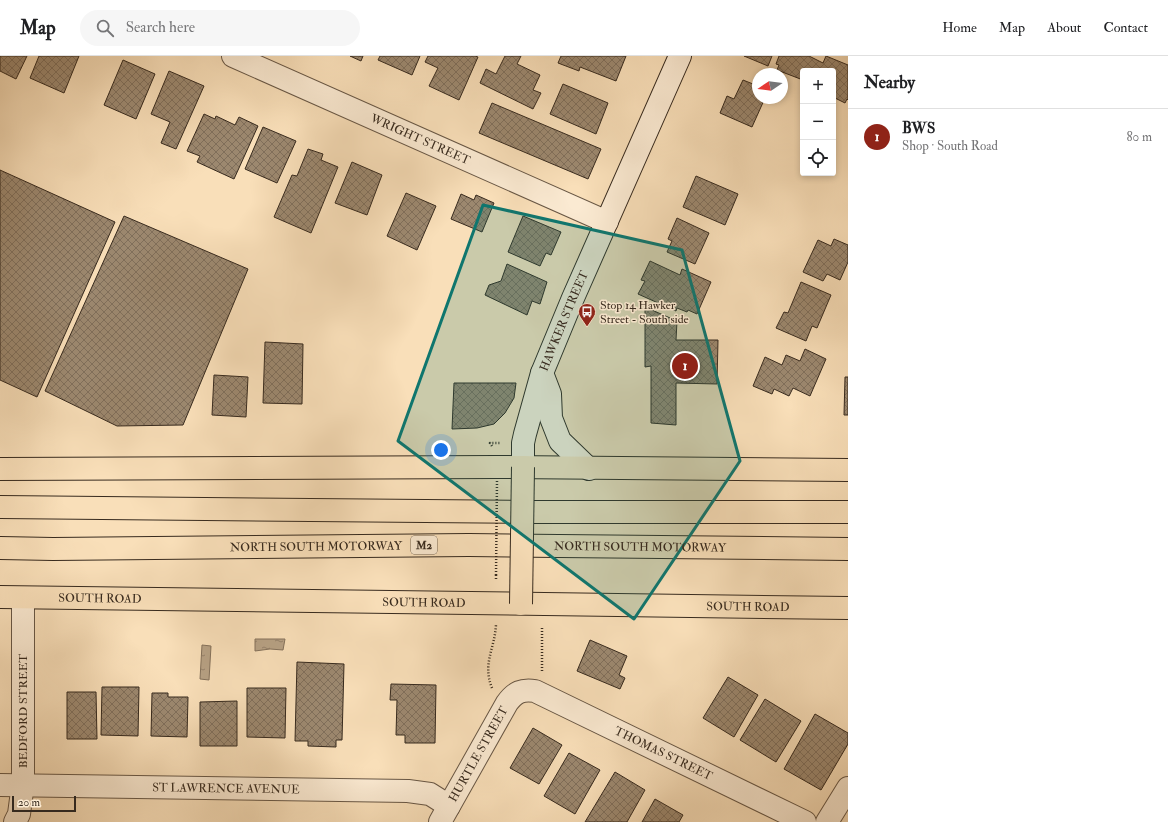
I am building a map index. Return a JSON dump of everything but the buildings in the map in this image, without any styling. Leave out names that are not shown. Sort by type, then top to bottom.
[{"type":"main road","points":[[0,469],[523,467],[589,469],[848,470]]},
{"type":"main road","name":"HAWKER STREET","points":[[521,604],[523,467]]},
{"type":"main road","points":[[0,507],[520,512],[848,512]]},
{"type":"main road","name":"NORTH SOUTH MOTORWAY","points":[[0,548],[61,549],[469,545],[848,549]]},
{"type":"main road","name":"SOUTH ROAD","points":[[0,598],[848,608]]},
{"type":"street","name":"WRIGHT STREET","points":[[233,56],[607,222]]},
{"type":"street","name":"HAWKER STREET","points":[[523,467],[525,434],[542,373],[573,298],[680,56]]},
{"type":"street","points":[[542,373],[550,394],[551,418],[560,441],[589,469]]},
{"type":"street","name":"BEDFORD STREET","points":[[15,822],[19,814],[23,784],[23,598]]},
{"type":"street","name":"HURTLE STREET","points":[[444,814],[511,697],[516,693],[529,691]]},
{"type":"street","name":"THOMAS STREET","points":[[529,691],[805,822]]},
{"type":"street","name":"ST LAWRENCE AVENUE","points":[[0,785],[23,784],[408,791],[430,794],[444,814]]},
{"type":"street","points":[[827,822],[848,788]]},
{"type":"path","points":[[496,480],[496,575]]},
{"type":"path","points":[[496,617],[495,635],[488,664],[488,677],[504,709]]},
{"type":"path","points":[[529,691],[542,675],[542,624]]},
{"type":"highlighted area","points":[[483,205],[682,250],[740,461],[634,619],[398,441]]},
{"type":"water","points":[[255,639],[285,639],[283,650],[270,649],[255,651]]},
{"type":"water","points":[[202,645],[211,646],[209,680],[200,679]]},
{"type":"place","name":"Stop 14 Hawker Street - South side","points":[[587,327]]},
{"type":"place","name":"BWS","points":[[685,366]]}]
